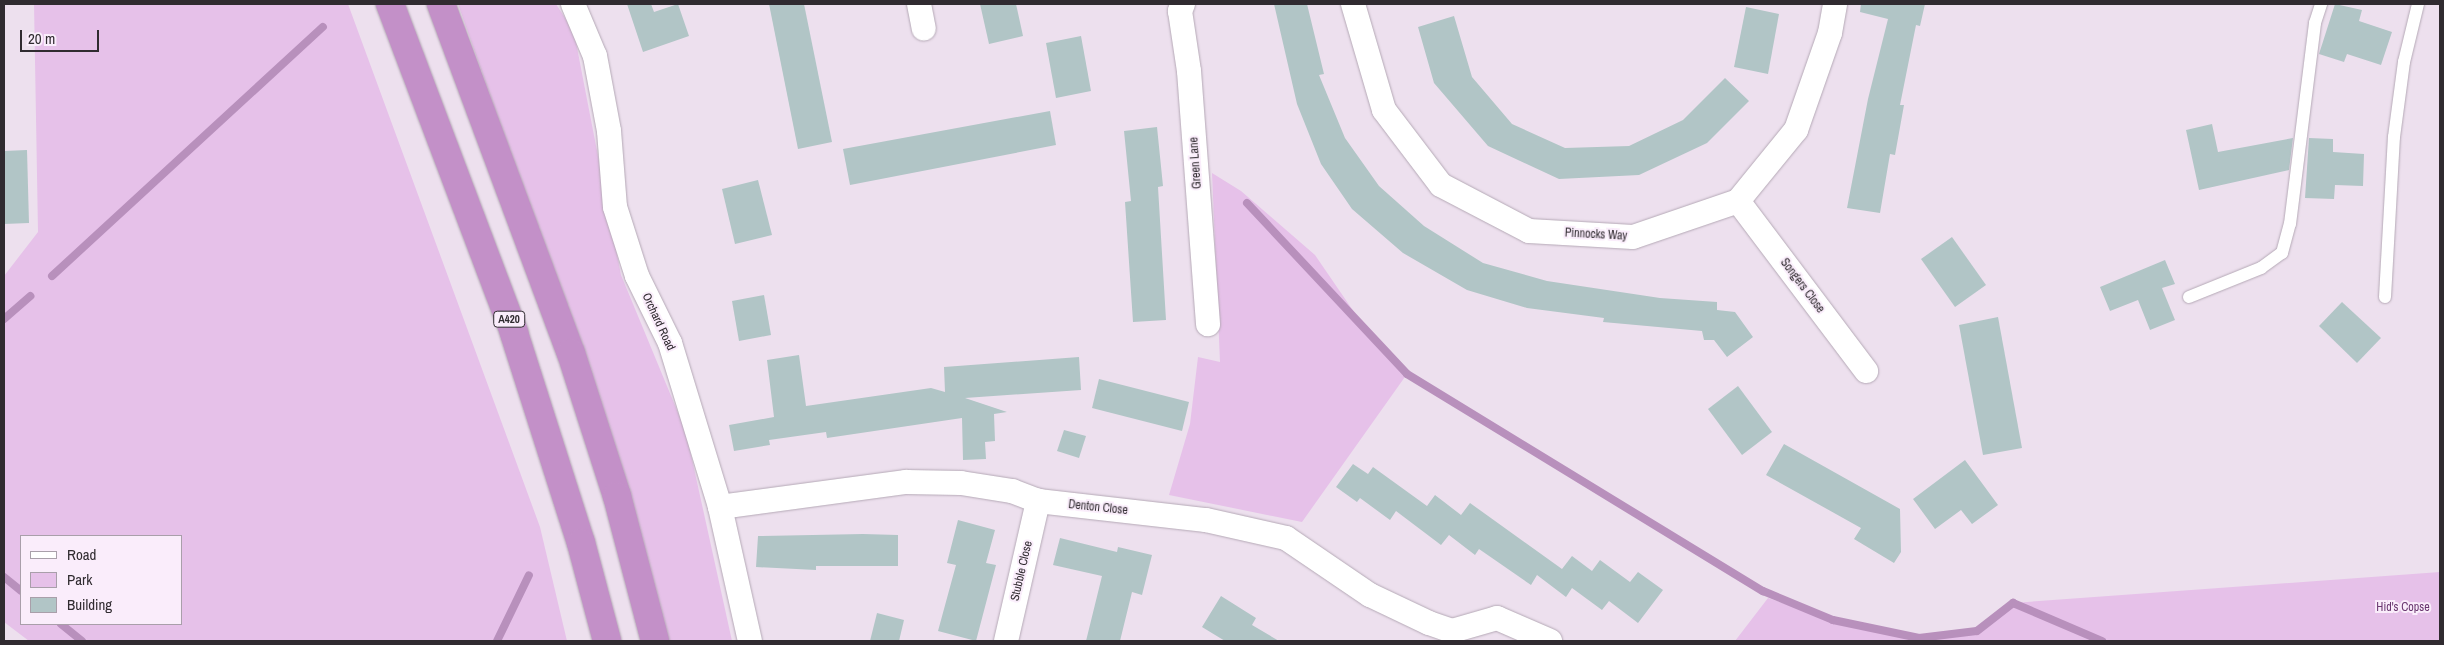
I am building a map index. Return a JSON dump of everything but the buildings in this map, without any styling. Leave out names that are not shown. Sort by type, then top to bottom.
[{"type":"highway","name":"A420","points":[[390,4],[517,342],[578,534],[606,641]]},
{"type":"highway","points":[[441,4],[571,354],[617,496],[655,641]]},
{"type":"street","name":"Orchard Road","points":[[573,4],[594,56],[609,131],[616,207],[637,276],[670,343],[720,507],[750,641]]},
{"type":"street","points":[[920,4],[924,29]]},
{"type":"street","name":"Green Lane","points":[[1183,4],[1180,11],[1189,71],[1208,324]]},
{"type":"street","name":"Pinnocks Way","points":[[1353,4],[1384,110],[1441,185],[1529,231],[1634,237],[1738,201]]},
{"type":"street","points":[[1738,201],[1796,130],[1830,33],[1835,4]]},
{"type":"street","name":"Songers Close","points":[[1738,201],[1866,371]]},
{"type":"street","name":"Denton Close","points":[[720,507],[906,482],[961,483],[1012,490],[1038,501],[1206,520],[1286,538],[1370,595],[1453,636],[1497,618],[1550,641]]},
{"type":"street","name":"Stubble Close","points":[[1006,641],[1038,501]]},
{"type":"lane","points":[[2189,297],[2261,268],[2282,253],[2290,224],[2315,23],[2321,4]]},
{"type":"lane","points":[[2385,297],[2394,137],[2404,62],[2418,4]]},
{"type":"green space","points":[[34,4],[348,4],[540,527],[567,641],[29,641],[4,622],[4,276],[38,232]]},
{"type":"green space","points":[[458,4],[556,4],[574,32],[621,275],[686,432],[732,641],[668,641],[620,464]]},
{"type":"green space","points":[[1212,173],[1241,191],[1315,255],[1365,328],[1407,374],[1302,522],[1169,495],[1190,424],[1198,357],[1220,362]]},
{"type":"green space","name":"Hid's Copse","points":[[2440,572],[2440,641],[1735,641],[1768,598],[1833,620],[1919,638],[1977,631],[2013,603]]},
{"type":"waterway","points":[[52,276],[323,27]]},
{"type":"waterway","points":[[1247,203],[1407,374],[1763,591],[1833,620],[1919,638],[1977,631],[2013,603],[2102,641]]},
{"type":"waterway","points":[[4,319],[30,296]]},
{"type":"waterway","points":[[497,641],[529,575]]},
{"type":"waterway","points":[[4,577],[20,590]]},
{"type":"waterway","points":[[62,625],[82,641]]}]
